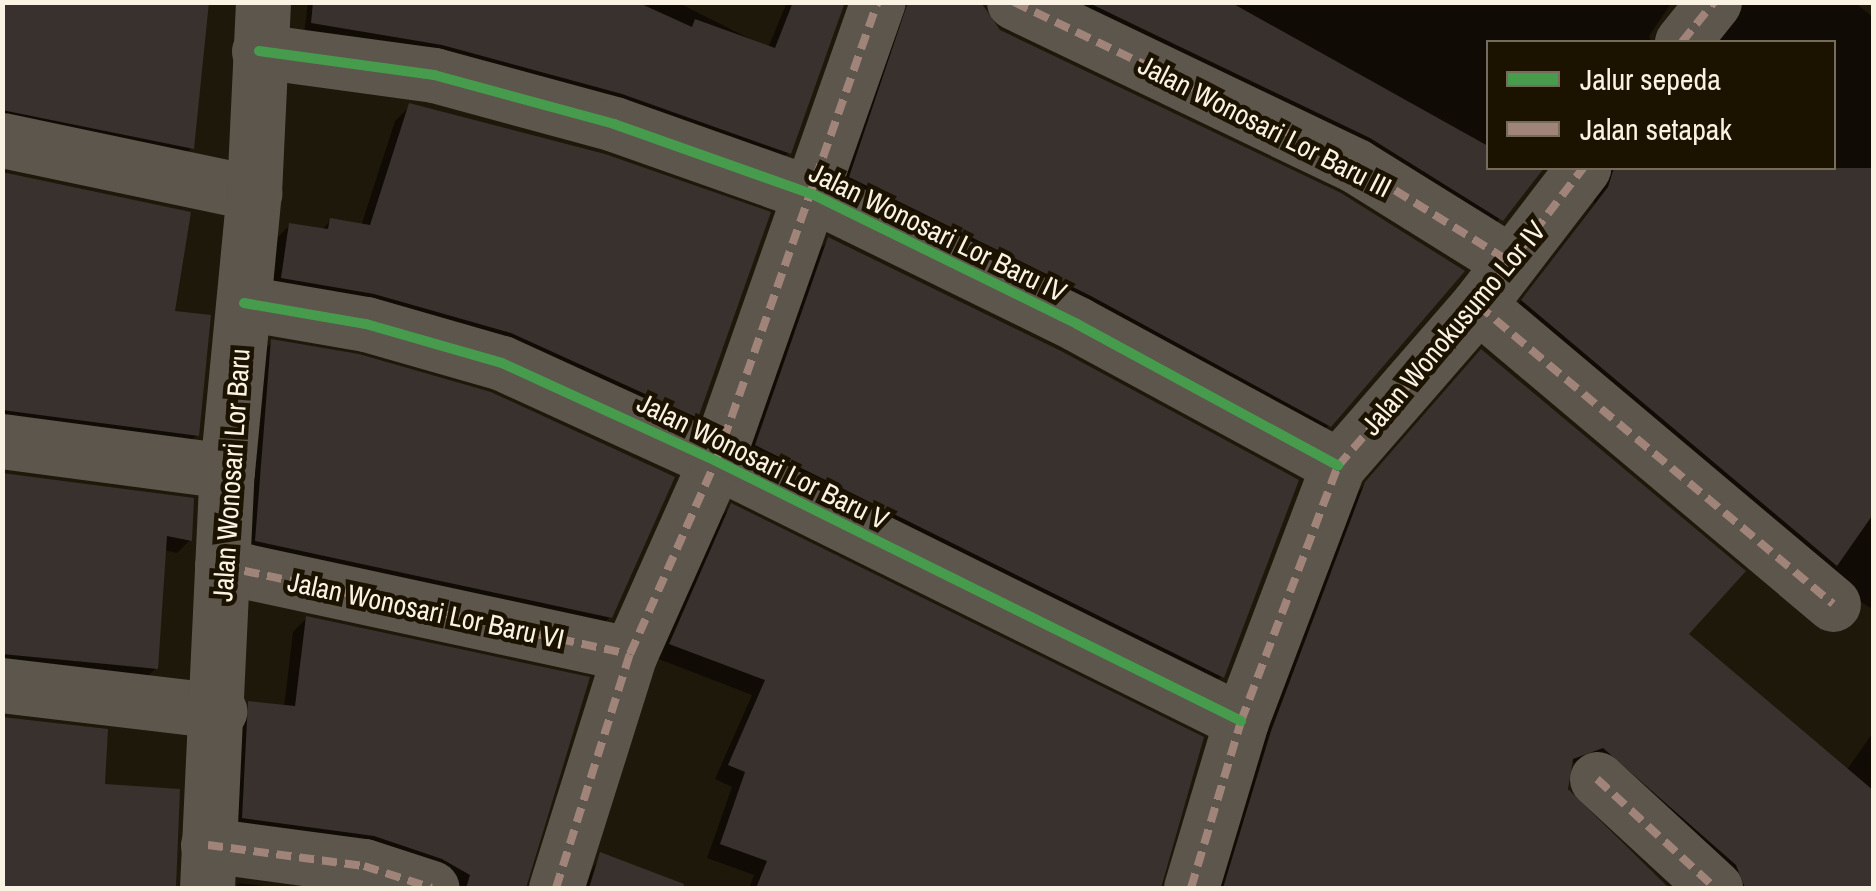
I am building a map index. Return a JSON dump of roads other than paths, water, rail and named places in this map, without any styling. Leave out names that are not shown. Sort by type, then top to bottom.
[{"type":"street","points":[[556,888],[630,654],[716,461],[878,2]]},
{"type":"street","name":"Jalan Wonosari Lor Baru III","points":[[1014,2],[1356,166],[1494,283],[1832,604]]},
{"type":"street","points":[[1684,40],[1714,2]]},
{"type":"street","name":"Jalan Wonosari Lor Baru IV","points":[[261,27],[614,124],[812,194],[1077,324],[1338,466]]},
{"type":"street","name":"Jalan Wonosari Lor Baru","points":[[207,867],[219,711],[227,471],[254,193],[261,27]]},
{"type":"street","points":[[2,140],[254,193]]},
{"type":"street","name":"Jalan Wonokusumo Lor IV","points":[[1191,888],[1241,720],[1338,466],[1494,283],[1581,170]]},
{"type":"street","name":"Jalan Wonosari Lor Baru V","points":[[244,302],[366,324],[502,362],[716,461],[1241,720]]},
{"type":"street","points":[[2,440],[227,471]]},
{"type":"street","name":"Jalan Wonosari Lor Baru VI","points":[[222,566],[630,654]]},
{"type":"street","points":[[2,685],[219,711]]},
{"type":"street","points":[[1597,780],[1715,888]]},
{"type":"street","points":[[207,867],[364,866],[432,888]]}]
